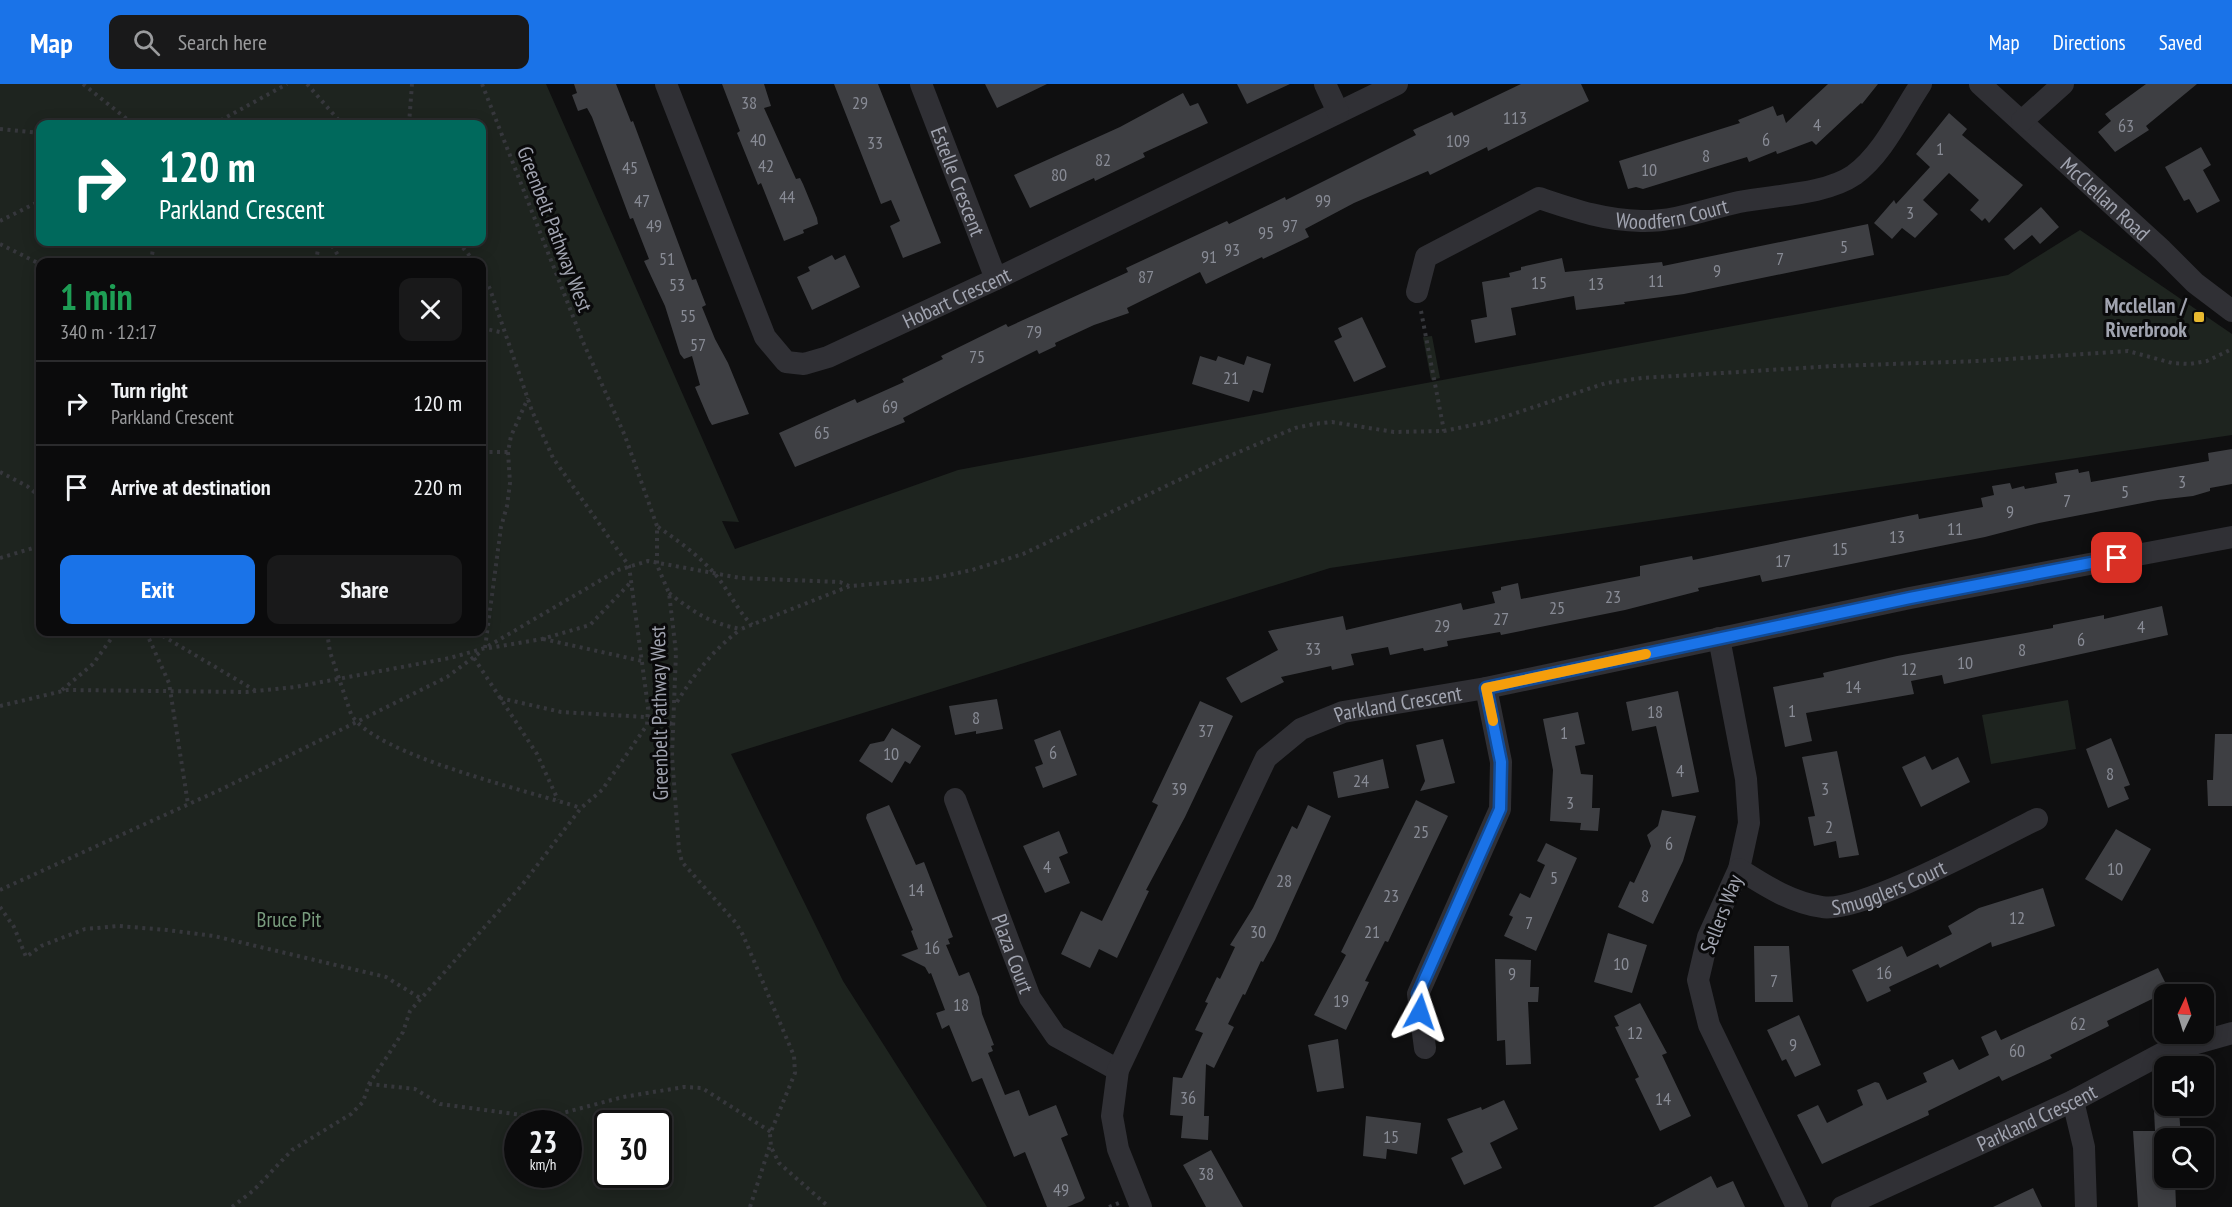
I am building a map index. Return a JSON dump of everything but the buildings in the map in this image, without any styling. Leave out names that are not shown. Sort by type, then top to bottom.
[{"type":"street","name":"Hobart Crescent","points":[[666,84],[765,337],[786,362],[804,364],[828,357],[996,279],[1397,84]]},
{"type":"street","name":"Estelle Crescent","points":[[921,84],[996,279]]},
{"type":"street","points":[[1325,84],[1338,112]]},
{"type":"street","name":"Woodfern Court","points":[[1417,292],[1426,257],[1539,198],[1597,218],[1643,221],[1688,216],[1739,202],[1831,186],[1852,176],[1871,160],[1921,84]]},
{"type":"street","name":"McClellan Road","points":[[1980,84],[2162,250],[2194,283],[2232,311]]},
{"type":"street","points":[[2022,121],[2063,84]]},
{"type":"street","name":"Parkland Crescent","points":[[1141,1207],[1118,1149],[1112,1116],[1118,1070],[1266,758],[1301,729],[1343,712],[1486,688],[1910,598],[2232,537]]},
{"type":"street","name":"Sellers Way","points":[[1719,638],[1746,778],[1749,823],[1739,869],[1707,937],[1698,980],[1709,1025],[1797,1207]]},
{"type":"street","points":[[1425,1048],[1418,994],[1500,809],[1501,762],[1486,688]]},
{"type":"street","name":"Plaza Court","points":[[955,799],[1030,998],[1056,1036],[1118,1070]]},
{"type":"street","name":"Smugglers Court","points":[[1739,869],[1781,896],[1824,908],[1869,900],[2037,819]]},
{"type":"street","name":"Parkland Crescent","points":[[1842,1207],[2073,1101],[2165,1052],[2232,1033]]},
{"type":"street","points":[[2073,1101],[2084,1147],[2086,1207]]},
{"type":"path","points":[[83,84],[128,120]]},
{"type":"path","points":[[221,120],[287,84]]},
{"type":"path","points":[[307,84],[338,120]]},
{"type":"path","points":[[409,120],[412,84]]},
{"type":"path","name":"Greenbelt Pathway West","points":[[482,84],[583,342],[625,436],[657,526],[657,563],[669,593],[676,652],[676,705],[672,756],[679,850],[682,862],[736,922],[794,1056],[795,1073],[771,1132],[770,1144],[750,1207]]},
{"type":"path","points":[[0,129],[36,133]]},
{"type":"path","points":[[0,221],[36,203]]},
{"type":"path","points":[[0,244],[36,262]]},
{"type":"path","points":[[461,246],[472,258]]},
{"type":"path","points":[[232,1207],[260,1184],[292,1150],[351,1113],[363,1102],[369,1084],[396,1044],[410,1011],[522,885],[581,808],[602,790],[647,725],[642,661],[628,566],[553,458],[528,398],[486,281]]},
{"type":"path","points":[[1417,292],[1444,431]]},
{"type":"path","points":[[486,328],[504,333]]},
{"type":"path","points":[[676,705],[697,670],[723,642],[741,629],[850,586],[929,579],[972,570],[1023,554],[1225,458],[1295,428],[1332,422],[1394,432],[1444,431],[1492,421],[1595,386],[1642,378],[2128,351],[2172,363],[2190,364],[2207,361],[2232,349]]},
{"type":"path","points":[[485,648],[501,527],[510,483],[508,452],[511,436],[528,398]]},
{"type":"path","points":[[486,452],[508,452]]},
{"type":"path","points":[[0,472],[27,486],[36,494]]},
{"type":"path","points":[[657,526],[684,545],[715,575],[739,613],[752,626]]},
{"type":"path","points":[[0,558],[36,547]]},
{"type":"path","points":[[0,890],[188,804],[447,677],[485,648],[628,566],[648,561],[715,575],[840,582],[850,586]]},
{"type":"path","points":[[0,706],[59,692],[256,691],[295,687],[450,658],[485,648],[542,639],[590,625],[631,582]]},
{"type":"path","points":[[669,593],[697,615],[723,626],[741,629]]},
{"type":"path","points":[[59,692],[93,664],[113,636]]},
{"type":"path","points":[[148,636],[164,668],[170,692],[188,804]]},
{"type":"path","points":[[163,636],[256,691]]},
{"type":"path","points":[[328,636],[330,652],[356,722],[377,739],[405,753],[581,808]]},
{"type":"path","points":[[542,639],[642,661]]},
{"type":"path","points":[[474,658],[537,754],[558,800]]},
{"type":"path","points":[[500,698],[561,712],[662,718],[673,725]]},
{"type":"path","points":[[0,907],[14,927],[26,957],[41,946],[85,929],[119,926],[167,930],[214,936],[386,977],[420,998]]},
{"type":"path","points":[[369,1084],[415,1089],[440,1104],[544,1118],[623,1097],[684,1087],[702,1088],[771,1132]]},
{"type":"path","points":[[770,1144],[779,1163],[829,1207]]},
{"type":"green space","name":"Bruce Pit","points":[[0,84],[546,84],[739,522],[722,521],[735,549],[958,470],[2008,275],[2080,230],[2232,334],[2232,435],[1330,568],[731,754],[843,981],[987,1207],[0,1207]]},
{"type":"green space","points":[[1432,336],[1440,378],[1431,380],[1423,337]]},
{"type":"green space","points":[[2068,700],[2076,749],[1991,764],[1982,715]]},
{"type":"slow traffic","points":[[1493,721],[1486,688],[1646,654]]},
{"type":"place","name":"Mcclellan / Riverbrook","points":[[2199,317]]},
{"type":"route","points":[[1420,1012],[1418,994],[1500,809],[1501,762],[1486,688],[1910,598],[2117,558]]}]
